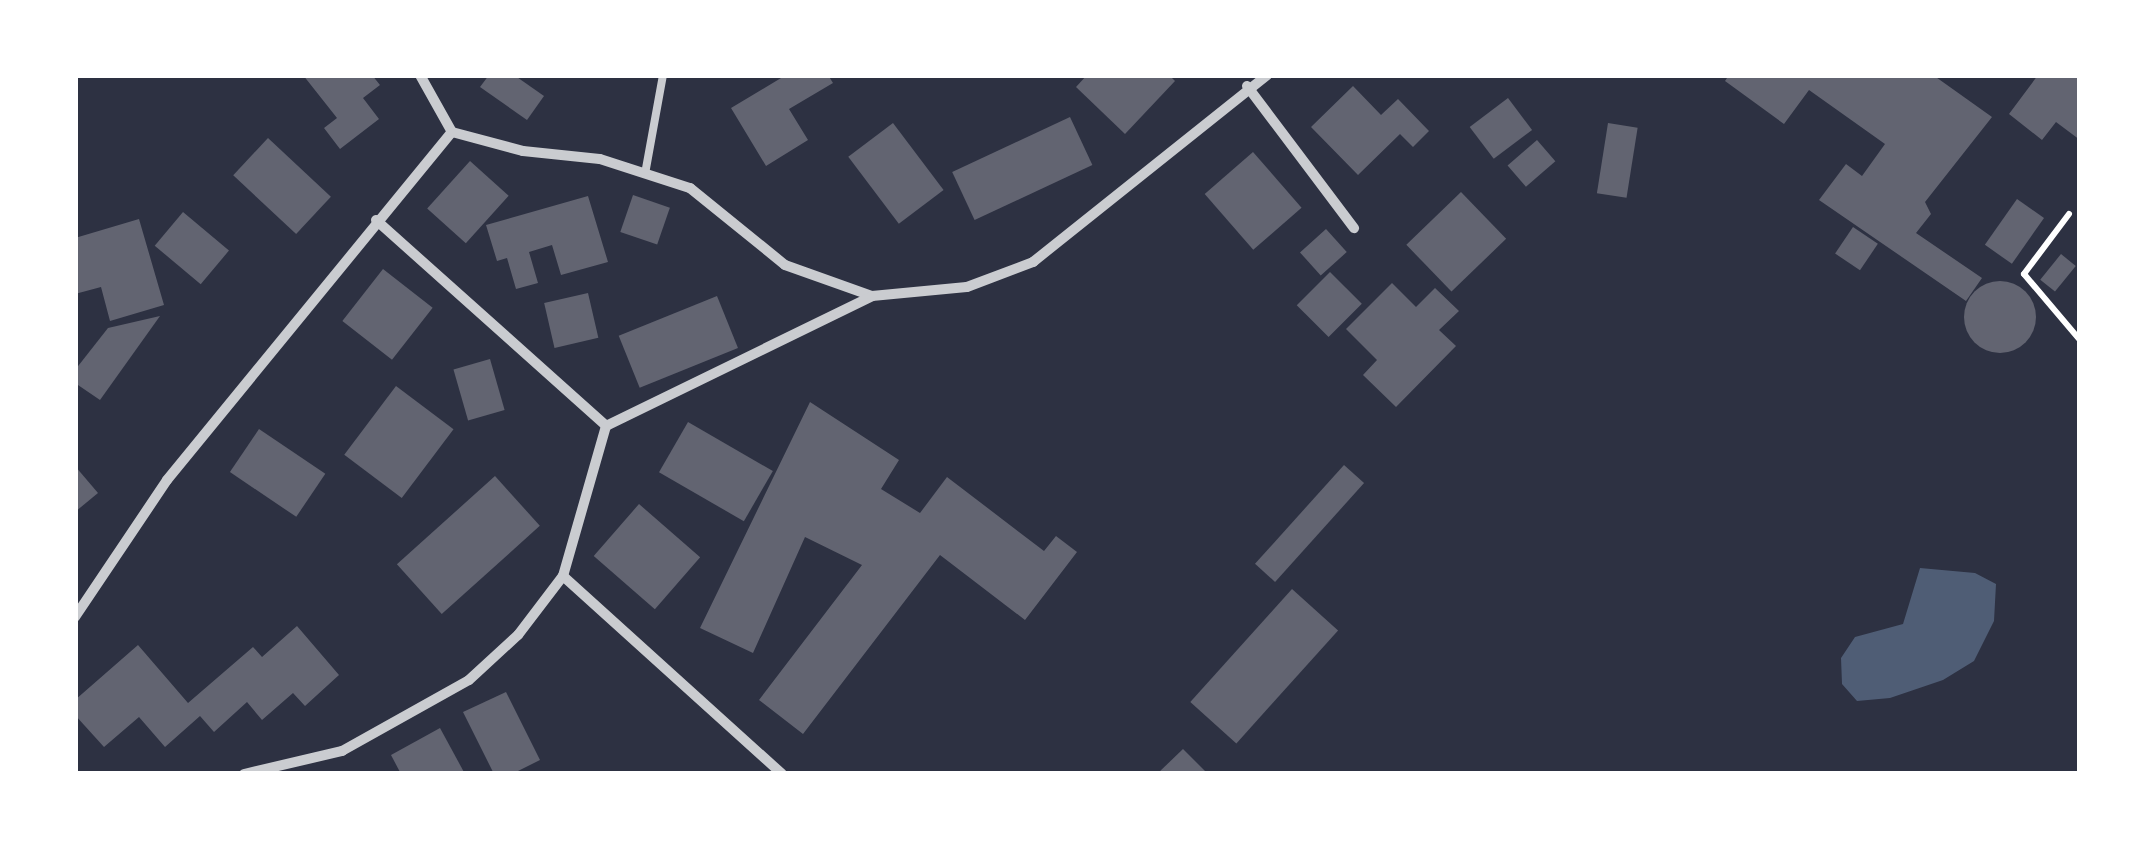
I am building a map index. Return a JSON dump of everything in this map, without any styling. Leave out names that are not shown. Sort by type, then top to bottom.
[{"type":"street","points":[[420,75],[452,132],[645,174],[690,188],[785,265],[872,296]]},
{"type":"street","points":[[244,774],[342,751],[469,680],[518,635],[563,576],[606,426],[872,296],[968,287],[1033,262],[1247,86],[1267,75]]},
{"type":"street","points":[[1247,86],[1354,228]]},
{"type":"street","points":[[75,617],[167,480],[376,220],[452,132]]},
{"type":"street","points":[[376,220],[606,426]]},
{"type":"street","points":[[563,576],[782,774]]},
{"type":"lane","points":[[645,174],[663,75]]},
{"type":"path","points":[[2069,214],[2024,274],[2080,340]]},
{"type":"water","points":[[1920,568],[1975,573],[1996,584],[1994,621],[1974,661],[1943,680],[1890,698],[1857,701],[1842,684],[1841,658],[1855,637],[1903,624]]},
{"type":"building","points":[[303,75],[372,75],[380,85],[363,98],[379,119],[340,149],[324,128],[337,118]]},
{"type":"building","points":[[489,75],[514,75],[544,96],[527,120],[480,87]]},
{"type":"building","points":[[786,75],[828,75],[833,83],[789,109],[808,140],[766,166],[731,108]]},
{"type":"building","points":[[1087,75],[1169,75],[1175,81],[1125,134],[1076,87]]},
{"type":"building","points":[[1729,75],[1933,75],[1992,117],[1925,202],[1931,214],[1916,233],[1982,278],[1966,301],[1819,200],[1846,164],[1862,176],[1885,144],[1809,90],[1784,124],[1725,81]]},
{"type":"building","points":[[2038,75],[2080,75],[2080,140],[2056,122],[2042,140],[2009,114]]},
{"type":"building","points":[[1353,86],[1381,115],[1398,99],[1429,131],[1413,147],[1400,134],[1358,175],[1311,127]]},
{"type":"building","points":[[1508,98],[1532,130],[1494,159],[1470,127]]},
{"type":"building","points":[[1070,117],[1092,165],[975,220],[952,172]]},
{"type":"building","points":[[893,123],[944,190],[899,224],[848,157]]},
{"type":"building","points":[[1608,123],[1638,128],[1627,198],[1597,193]]},
{"type":"building","points":[[268,138],[331,197],[296,234],[233,175]]},
{"type":"building","points":[[1537,140],[1555,161],[1526,187],[1508,166]]},
{"type":"building","points":[[1253,152],[1302,208],[1253,250],[1205,194]]},
{"type":"building","points":[[470,161],[509,196],[466,243],[427,209]]},
{"type":"building","points":[[1461,192],[1506,239],[1451,292],[1406,245]]},
{"type":"building","points":[[633,195],[670,208],[657,245],[620,232]]},
{"type":"building","points":[[588,196],[608,262],[561,275],[552,245],[529,252],[538,283],[516,289],[507,258],[497,261],[486,225]]},
{"type":"building","points":[[2017,199],[2044,218],[2012,264],[1985,245]]},
{"type":"building","points":[[183,212],[229,251],[201,284],[155,246]]},
{"type":"building","points":[[139,219],[164,305],[110,321],[101,287],[75,294],[75,238]]},
{"type":"building","points":[[1853,227],[1878,244],[1860,270],[1835,254]]},
{"type":"building","points":[[1326,229],[1347,252],[1321,275],[1300,252]]},
{"type":"building","points":[[2061,254],[2076,266],[2055,292],[2040,280]]},
{"type":"building","points":[[383,269],[433,308],[392,360],[342,321]]},
{"type":"building","points":[[1330,272],[1362,304],[1329,337],[1297,305]]},
{"type":"building","points":[[2000,281],[2026,291],[2036,317],[2026,343],[2000,353],[1974,343],[1964,317],[1974,291]]},
{"type":"building","points":[[1392,283],[1416,307],[1435,288],[1459,311],[1439,330],[1456,346],[1396,407],[1363,375],[1377,360],[1346,329]]},
{"type":"building","points":[[588,293],[598,338],[555,348],[544,303]]},
{"type":"building","points":[[717,296],[738,348],[640,388],[619,336]]},
{"type":"building","points":[[160,316],[100,400],[75,383],[75,370],[108,328]]},
{"type":"building","points":[[490,359],[505,410],[468,420],[453,369]]},
{"type":"building","points":[[396,386],[454,429],[402,498],[344,455]]},
{"type":"building","points":[[810,402],[899,460],[881,489],[920,513],[947,477],[1044,551],[1056,536],[1077,552],[1025,620],[940,555],[803,734],[759,700],[862,565],[805,537],[753,653],[700,628]]},
{"type":"building","points":[[688,422],[773,471],[744,521],[659,472]]},
{"type":"building","points":[[259,429],[325,474],[296,517],[230,472]]},
{"type":"building","points":[[1344,465],[1364,483],[1275,582],[1255,564]]},
{"type":"building","points":[[75,466],[98,493],[75,512]]},
{"type":"building","points":[[495,476],[540,526],[442,614],[397,564]]},
{"type":"building","points":[[639,504],[700,557],[655,609],[594,556]]},
{"type":"building","points":[[1292,589],[1338,630],[1236,743],[1190,702]]},
{"type":"building","points":[[297,626],[339,675],[305,706],[293,693],[262,720],[247,702],[214,732],[200,716],[165,747],[139,717],[104,747],[75,715],[75,700],[138,645],[188,703],[253,647],[262,657]]},
{"type":"building","points":[[506,692],[540,760],[512,774],[494,774],[463,712]]},
{"type":"building","points":[[440,728],[465,774],[401,774],[391,755]]},
{"type":"building","points":[[1183,749],[1208,774],[1157,774]]}]
